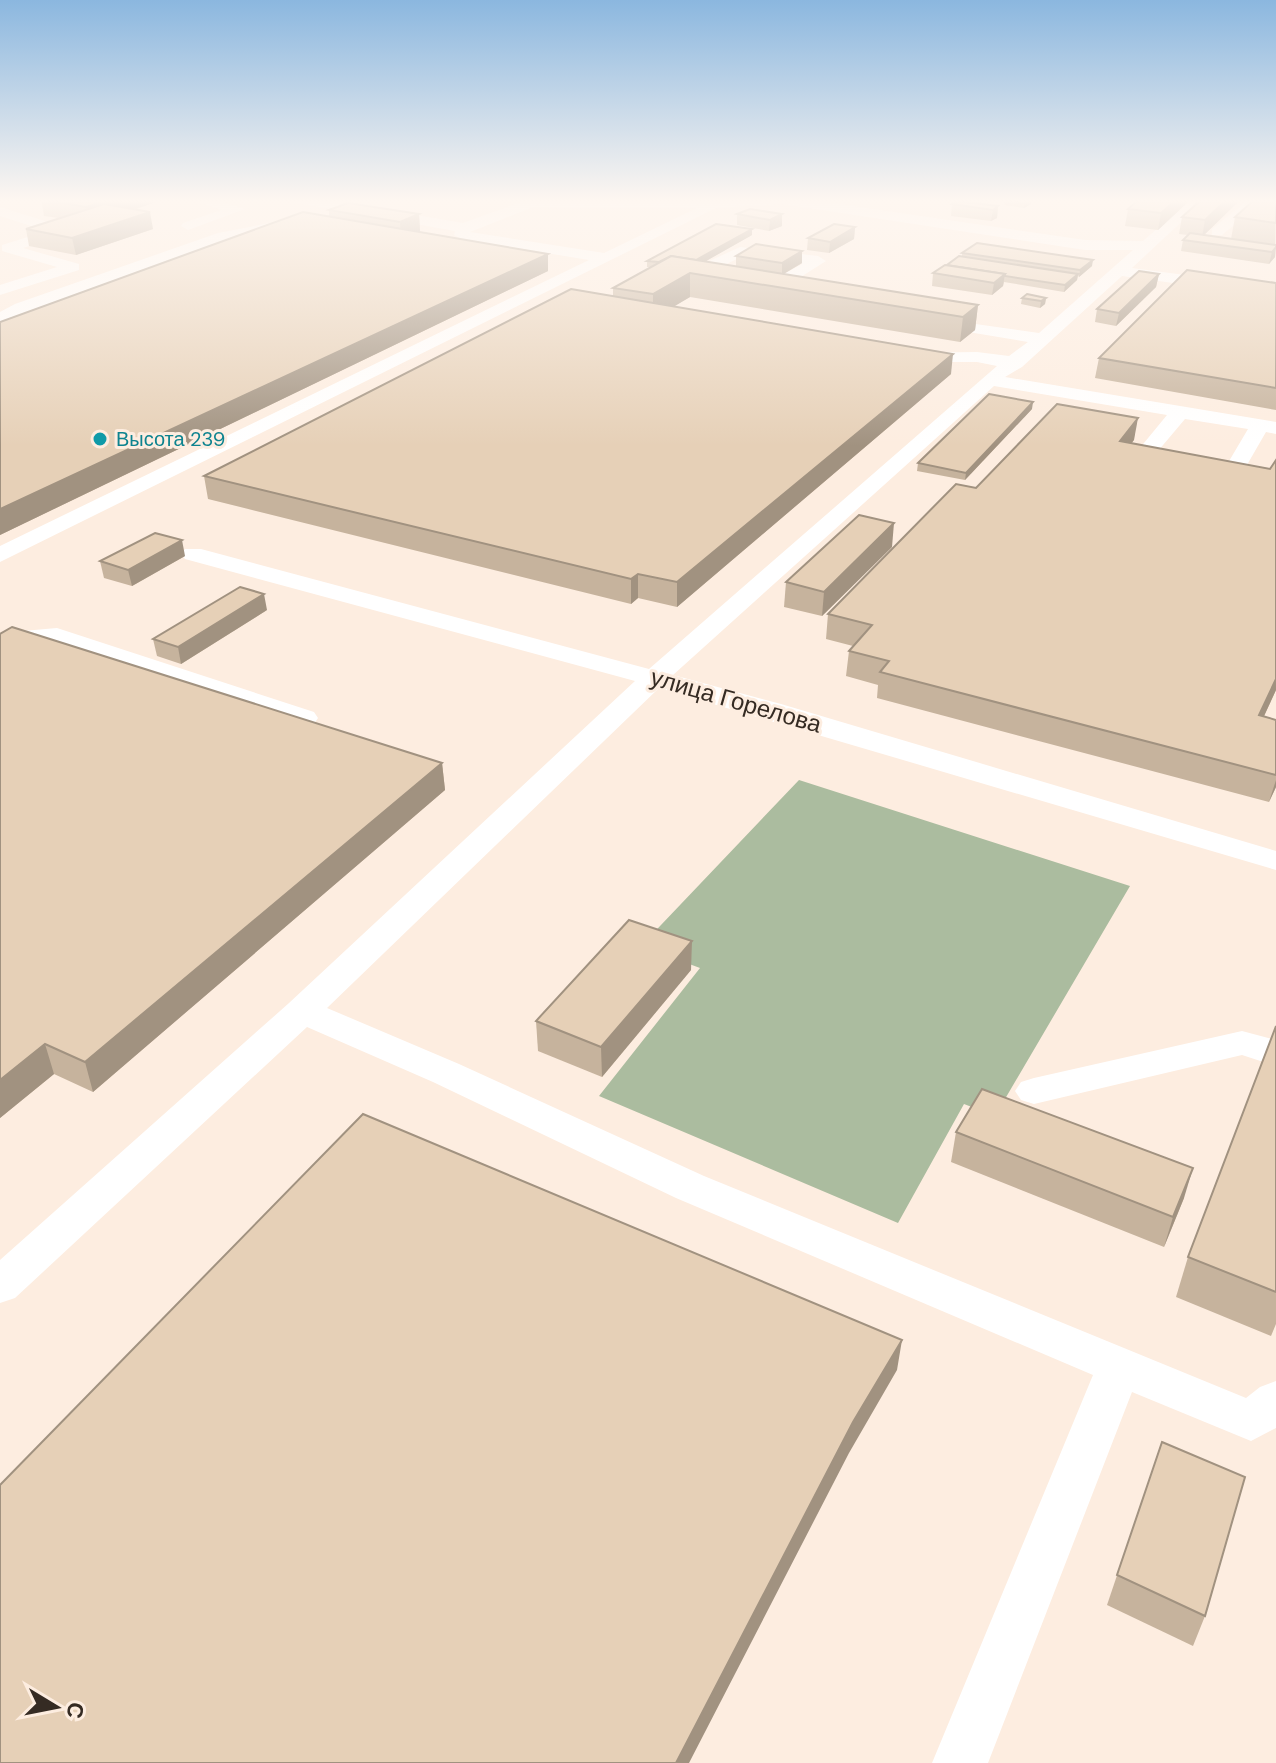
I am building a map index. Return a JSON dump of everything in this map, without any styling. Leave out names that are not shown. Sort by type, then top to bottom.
[{"type":"street","points":[[0,290],[28,281]]},
{"type":"street","points":[[0,319],[21,308],[96,281]]},
{"type":"street","points":[[0,555],[558,281]]},
{"type":"street","points":[[772,281],[739,289],[785,297]]},
{"type":"street","points":[[0,1286],[302,1011],[654,678],[1107,281]]},
{"type":"street","points":[[1195,281],[1276,292]]},
{"type":"street","points":[[922,319],[1043,339]]},
{"type":"street","points":[[891,353],[921,359],[977,357],[1003,371],[1180,412],[1268,426],[1233,473]]},
{"type":"street","points":[[1140,460],[1180,412]]},
{"type":"street","name":"улица Горелова","points":[[193,554],[796,717],[1276,861]]},
{"type":"street","points":[[0,641],[57,636],[304,718]]},
{"type":"street","points":[[302,1011],[446,1073],[690,1187],[1251,1421],[1276,1401]]},
{"type":"street","points":[[1034,1091],[1242,1043],[1276,1053]]},
{"type":"street","points":[[960,1763],[1119,1366]]},
{"type":"green space","points":[[799,780],[1130,886],[995,1116],[964,1104],[898,1223],[599,1096],[700,968],[641,946]]},
{"type":"building","name":"Высота 239","points":[[112,281],[489,281],[0,509],[0,322]]},
{"type":"building","points":[[625,281],[675,281],[653,294],[613,288]]},
{"type":"building","points":[[741,281],[829,281],[978,305],[963,317]]},
{"type":"building","points":[[1040,281],[1069,281],[1065,285]]},
{"type":"building","points":[[1128,281],[1152,281],[1119,313],[1097,309]]},
{"type":"building","points":[[1176,281],[1276,283],[1276,388],[1099,358]]},
{"type":"building","points":[[571,289],[953,354],[677,582],[638,574],[631,579],[204,476]]},
{"type":"building","points":[[1027,294],[1046,298],[1041,301],[1022,298]]},
{"type":"building","points":[[989,394],[1033,402],[966,473],[918,463]]},
{"type":"building","points":[[1057,404],[1138,418],[1120,441],[1270,469],[1276,460],[1276,679],[1259,715],[1276,720],[1276,775],[880,672],[889,661],[849,651],[872,625],[828,614],[956,484],[976,488]]},
{"type":"building","points":[[859,515],[894,523],[824,592],[786,582]]},
{"type":"building","points":[[155,533],[182,540],[128,570],[100,561]]},
{"type":"building","points":[[240,587],[264,594],[178,647],[153,639]]},
{"type":"building","points":[[12,627],[442,763],[85,1062],[45,1044],[0,1080],[0,634]]},
{"type":"building","points":[[629,920],[692,941],[601,1047],[536,1021]]},
{"type":"building","points":[[1276,1026],[1276,1292],[1188,1257]]},
{"type":"building","points":[[982,1089],[1193,1168],[1173,1217],[956,1132]]},
{"type":"building","points":[[363,1114],[902,1340],[853,1422],[676,1763],[0,1763],[0,1485]]},
{"type":"building","points":[[1162,1442],[1245,1477],[1205,1616],[1117,1575]]},
{"type":"place","name":"Высота 239","points":[[100,439]]}]
